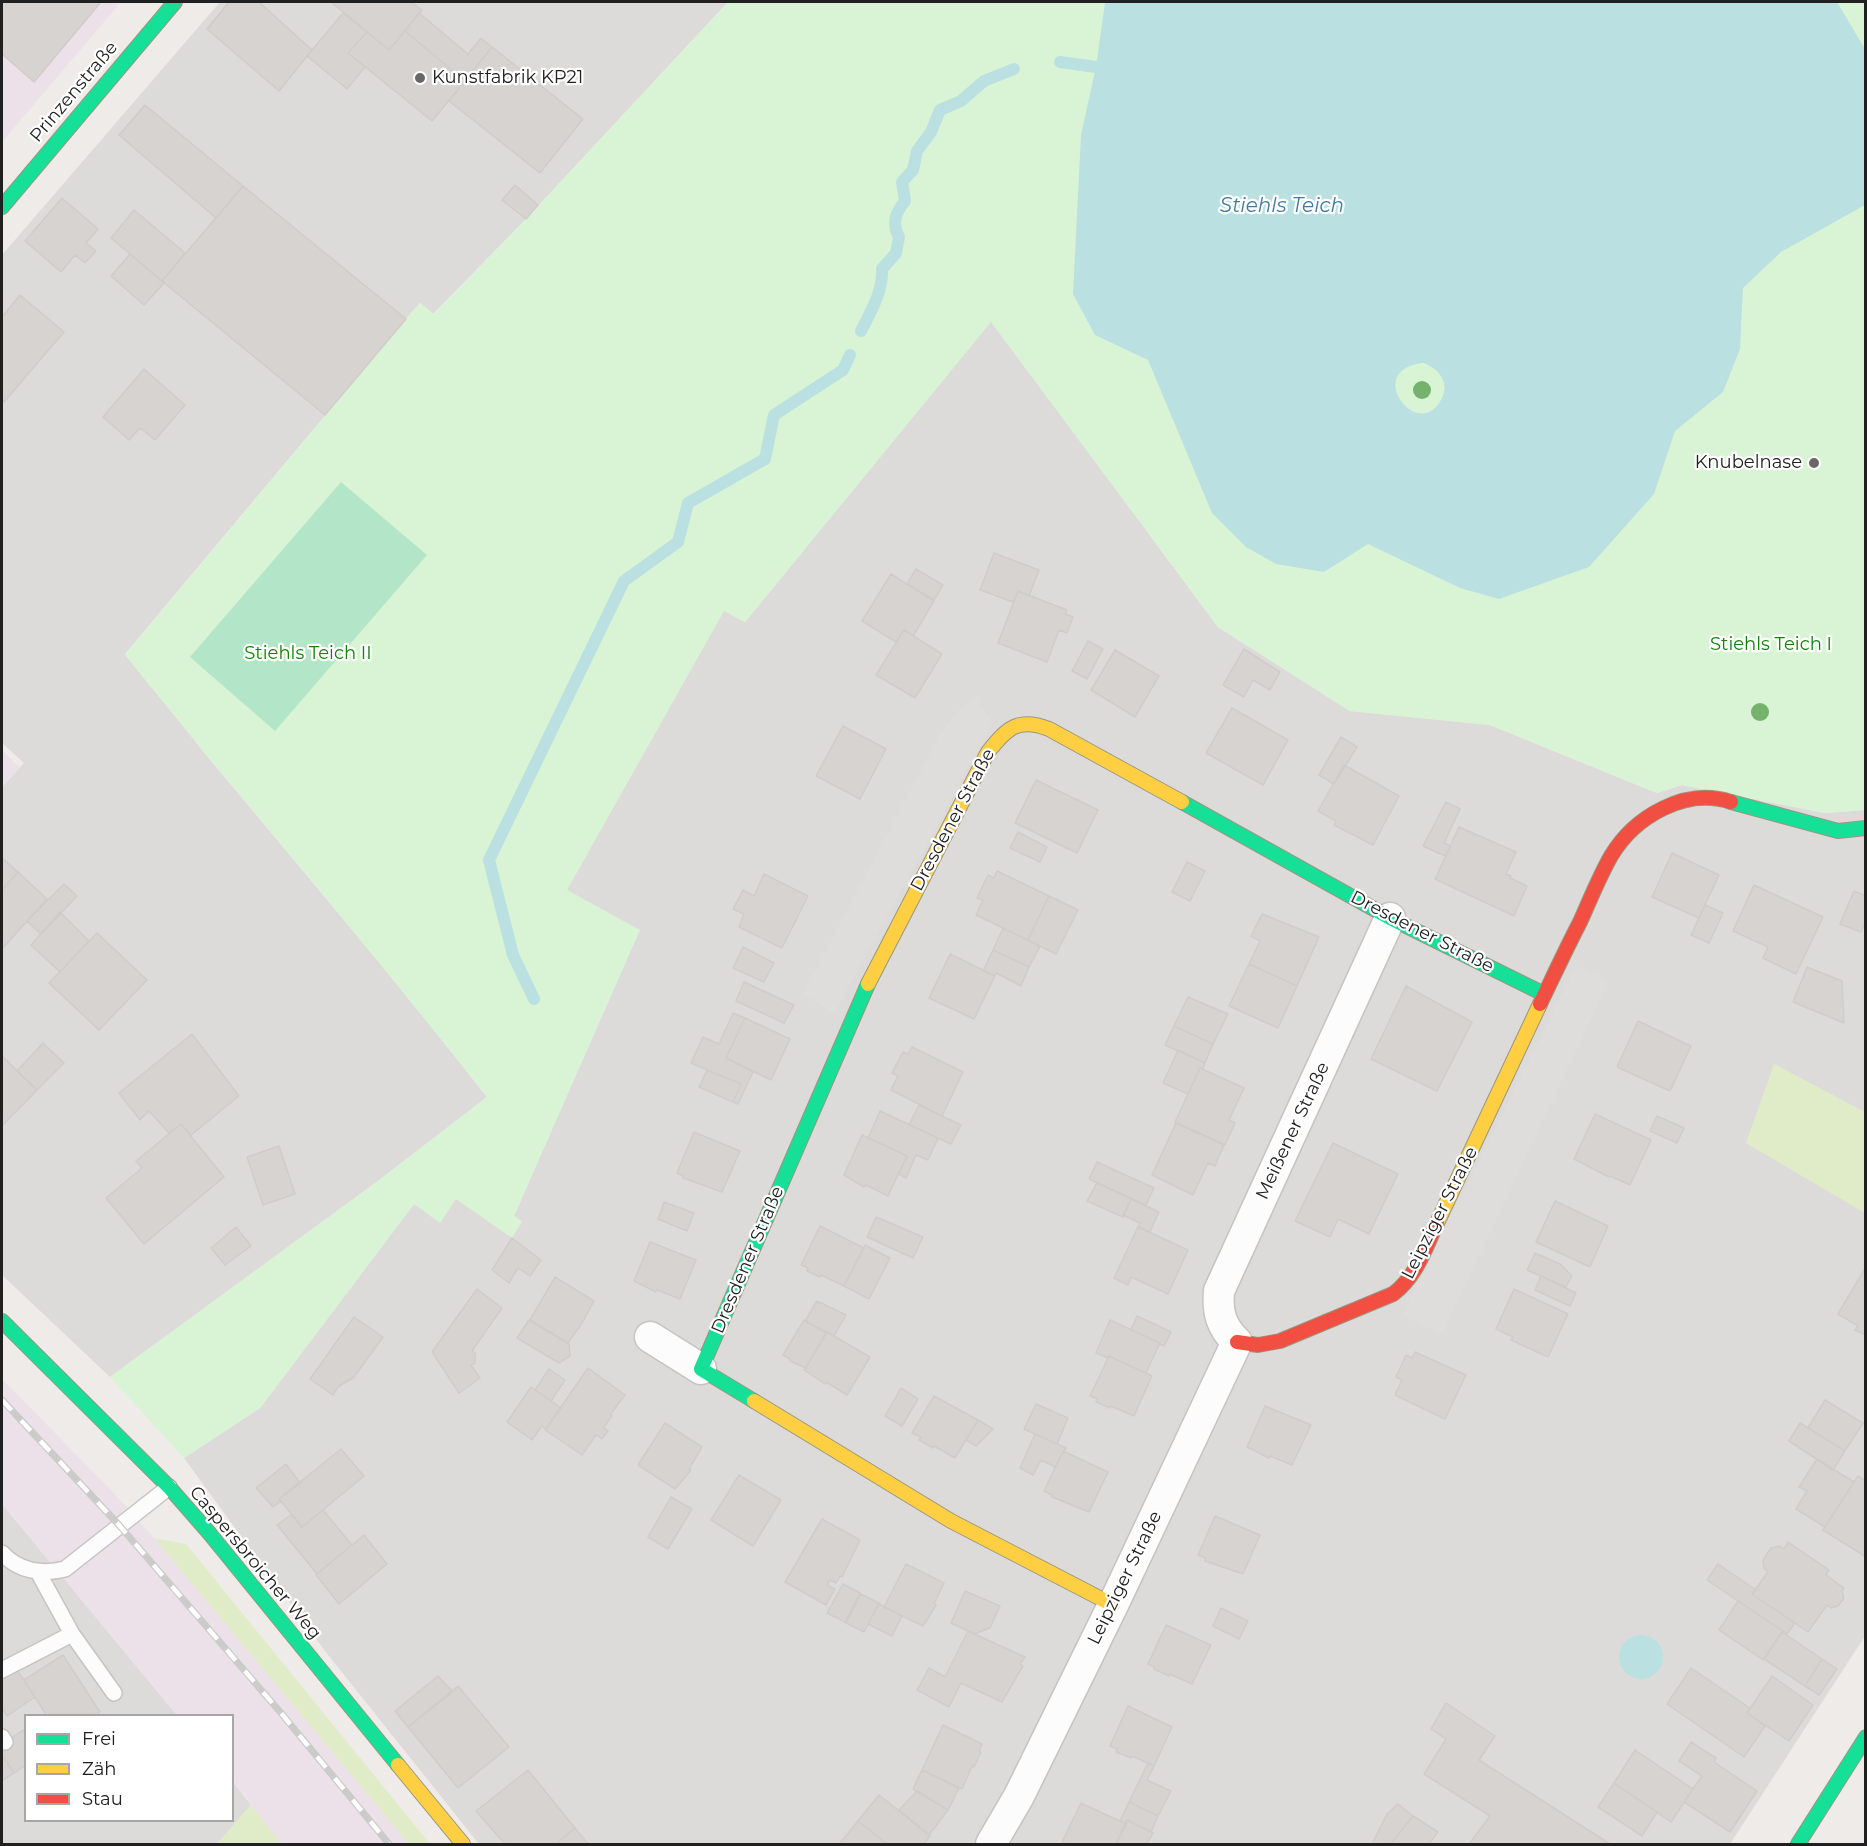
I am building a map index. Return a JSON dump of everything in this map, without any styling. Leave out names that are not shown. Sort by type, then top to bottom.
[{"type":"street","name":"Prinzenstraße","points":[[2,207],[175,2]]},
{"type":"street","name":"Dresdener Straße","points":[[701,1370],[860,1002],[988,752],[1001,734],[1009,728],[1032,722],[1051,730],[1390,918],[1544,994]]},
{"type":"street","name":"Leipziger Straße","points":[[991,1845],[1019,1796],[1113,1605],[1237,1342],[1258,1345],[1281,1341],[1393,1294],[1405,1285],[1418,1263],[1612,855],[1623,840],[1635,828],[1662,810],[1679,802],[1713,797],[1838,831],[1866,828]]},
{"type":"street","name":"Meißener Straße","points":[[1237,1342],[1227,1333],[1221,1322],[1217,1308],[1219,1290],[1390,918]]},
{"type":"street","name":"Caspersbroicher Weg","points":[[2,1321],[169,1487],[210,1534],[463,1845]]},
{"type":"street","points":[[650,1337],[951,1521],[1113,1605]]},
{"type":"street","points":[[1798,1845],[1866,1737]]},
{"type":"lane","points":[[2,1553],[21,1568],[38,1572],[65,1569],[169,1487]]},
{"type":"lane","points":[[38,1572],[72,1634],[114,1693]]},
{"type":"lane","points":[[2,1670],[72,1634]]},
{"type":"shaded area","points":[[2,2],[121,2],[2,142]]},
{"type":"shaded area","points":[[220,2],[728,2],[526,219],[433,314],[420,303],[125,654],[396,982],[487,1097],[378,1181],[110,1377],[2,1275],[2,787],[24,763],[2,743],[2,255]]},
{"type":"shaded area","points":[[991,321],[1218,627],[1350,711],[1490,725],[1657,793],[1682,785],[1825,813],[1865,810],[1865,1636],[1730,1844],[479,1844],[325,1651],[184,1458],[260,1408],[414,1204],[456,1199],[522,1222],[514,1216],[639,930],[566,890],[724,610],[745,622]]},
{"type":"shaded area","points":[[975,698],[993,723],[834,1013],[803,994],[941,733],[958,710]]},
{"type":"shaded area","points":[[2,750],[20,768],[2,787]]},
{"type":"shaded area","points":[[1576,966],[1609,981],[1442,1334],[1402,1315]]},
{"type":"shaded area","points":[[2,1379],[111,1490],[154,1538],[409,1844],[282,1844],[234,1783],[234,1714],[176,1714],[2,1504]]},
{"type":"shaded area","points":[[2,1504],[176,1714],[24,1714],[24,1822],[234,1822],[234,1783],[251,1805],[217,1844],[2,1844]]},
{"type":"green space","points":[[728,2],[1865,2],[1865,810],[1825,813],[1682,785],[1657,793],[1490,725],[1350,711],[1218,627],[991,322],[745,622],[724,611],[567,890],[640,930],[514,1216],[522,1222],[512,1238],[456,1199],[440,1223],[414,1204],[260,1408],[184,1458],[110,1377],[378,1181],[487,1097],[398,985],[125,655],[420,303],[434,314],[526,219]]},
{"type":"green space","name":"Stiehls Teich II","points":[[341,482],[427,555],[275,731],[190,657]]},
{"type":"green space","points":[[1774,1064],[1865,1112],[1865,1213],[1746,1143]]},
{"type":"green space","points":[[154,1538],[186,1544],[430,1844],[409,1844]]},
{"type":"green space","points":[[251,1805],[282,1844],[217,1844]]},
{"type":"water","name":"Stiehls Teich","points":[[1105,2],[1837,2],[1865,49],[1865,205],[1781,252],[1743,288],[1740,349],[1723,392],[1675,431],[1654,494],[1589,567],[1499,599],[1460,588],[1368,544],[1324,572],[1276,564],[1246,547],[1212,513],[1148,360],[1095,335],[1073,294],[1081,135],[1096,67]],"holes":[[[1423,363],[1438,372],[1445,386],[1442,398],[1432,410],[1421,413],[1410,409],[1401,401],[1396,390],[1397,378],[1405,368]]]},
{"type":"water","points":[[1641,1635],[1657,1641],[1663,1657],[1657,1673],[1641,1679],[1625,1673],[1619,1657],[1625,1641]]},
{"type":"building","points":[[2,2],[101,2],[34,82],[2,54]]},
{"type":"building","points":[[229,2],[259,2],[312,50],[279,91],[207,29]]},
{"type":"building","points":[[331,2],[411,2],[422,10],[389,50]]},
{"type":"building","points":[[343,13],[367,32],[348,53],[365,67],[347,89],[307,56]]},
{"type":"building","points":[[419,13],[468,54],[481,38],[492,47],[465,81],[405,31]]},
{"type":"building","points":[[405,31],[465,81],[432,121],[348,53],[367,32],[389,50]]},
{"type":"building","points":[[492,47],[583,119],[540,173],[449,101]]},
{"type":"building","points":[[145,105],[243,186],[216,218],[119,135]]},
{"type":"building","points":[[515,185],[538,205],[526,219],[502,200]]},
{"type":"building","points":[[243,186],[406,319],[325,415],[162,281]]},
{"type":"building","points":[[62,198],[98,229],[86,243],[96,251],[85,263],[75,255],[61,272],[25,241]]},
{"type":"building","points":[[134,210],[185,253],[162,281],[111,238]]},
{"type":"building","points":[[130,254],[164,283],[144,305],[111,276]]},
{"type":"building","points":[[20,295],[64,332],[4,402],[2,400],[2,317]]},
{"type":"building","points":[[144,369],[185,405],[155,440],[140,428],[129,440],[103,417]]},
{"type":"building","points":[[994,553],[1039,570],[1029,596],[1018,591],[1013,602],[980,590]]},
{"type":"building","points":[[916,569],[943,585],[934,600],[907,584]]},
{"type":"building","points":[[891,574],[934,601],[913,636],[904,630],[896,642],[862,621]]},
{"type":"building","points":[[1018,591],[1067,610],[1065,614],[1073,617],[1067,633],[1059,630],[1047,662],[998,643]]},
{"type":"building","points":[[904,630],[942,654],[915,698],[876,675]]},
{"type":"building","points":[[1088,641],[1103,649],[1087,679],[1072,671]]},
{"type":"building","points":[[1244,649],[1280,672],[1270,690],[1253,680],[1244,697],[1223,685]]},
{"type":"building","points":[[1115,650],[1159,676],[1135,717],[1091,690]]},
{"type":"building","points":[[1232,708],[1288,740],[1263,785],[1206,753]]},
{"type":"building","points":[[843,726],[886,749],[860,799],[816,776]]},
{"type":"building","points":[[1341,737],[1357,747],[1334,784],[1319,775]]},
{"type":"building","points":[[1344,765],[1399,796],[1373,845],[1334,825],[1336,821],[1318,811]]},
{"type":"building","points":[[1036,780],[1098,810],[1077,853],[1015,823]]},
{"type":"building","points":[[1446,802],[1460,809],[1444,843],[1451,846],[1445,856],[1423,846]]},
{"type":"building","points":[[1459,827],[1516,852],[1506,874],[1527,886],[1514,916],[1435,879]]},
{"type":"building","points":[[1018,832],[1047,847],[1040,862],[1010,848]]},
{"type":"building","points":[[1672,853],[1719,875],[1699,918],[1652,897]]},
{"type":"building","points":[[2,858],[18,872],[2,890]]},
{"type":"building","points":[[1187,862],[1205,871],[1190,901],[1172,892]]},
{"type":"building","points":[[997,871],[1049,896],[1028,940],[976,915],[983,900],[977,898],[988,875],[994,878]]},
{"type":"building","points":[[18,872],[47,899],[2,949],[2,890]]},
{"type":"building","points":[[764,874],[808,896],[782,948],[739,927],[744,914],[733,909],[743,890],[754,896]]},
{"type":"building","points":[[64,884],[77,896],[41,934],[27,921]]},
{"type":"building","points":[[1754,885],[1823,917],[1796,974],[1763,958],[1768,947],[1733,931]]},
{"type":"building","points":[[1854,891],[1866,896],[1866,921],[1861,932],[1840,924]]},
{"type":"building","points":[[1049,896],[1078,910],[1056,954],[1028,940]]},
{"type":"building","points":[[1705,905],[1723,913],[1709,943],[1691,935]]},
{"type":"building","points":[[60,912],[89,941],[60,972],[31,945]]},
{"type":"building","points":[[1262,914],[1319,937],[1297,986],[1249,964],[1260,941],[1251,936]]},
{"type":"building","points":[[1003,928],[1040,946],[1029,967],[993,950]]},
{"type":"building","points":[[97,933],[147,980],[99,1030],[49,983]]},
{"type":"building","points":[[743,947],[774,963],[764,982],[733,968]]},
{"type":"building","points":[[993,950],[1029,967],[1021,986],[996,973],[995,976],[983,971]]},
{"type":"building","points":[[950,954],[995,976],[974,1019],[929,998]]},
{"type":"building","points":[[1249,964],[1297,986],[1278,1028],[1229,1006]]},
{"type":"building","points":[[1807,967],[1842,981],[1844,1023],[1793,1002]]},
{"type":"building","points":[[744,982],[794,1005],[784,1023],[736,1001]]},
{"type":"building","points":[[1406,986],[1472,1022],[1437,1091],[1371,1059]]},
{"type":"building","points":[[1188,997],[1228,1014],[1213,1044],[1174,1026]]},
{"type":"building","points":[[733,1013],[745,1018],[726,1058],[753,1072],[738,1104],[733,1102],[741,1084],[691,1063],[703,1037],[719,1044]]},
{"type":"building","points":[[745,1018],[790,1039],[771,1080],[726,1058]]},
{"type":"building","points":[[1638,1021],[1691,1046],[1670,1091],[1617,1067]]},
{"type":"building","points":[[1174,1026],[1213,1044],[1205,1063],[1165,1045]]},
{"type":"building","points":[[192,1034],[239,1096],[191,1135],[181,1124],[169,1133],[149,1111],[140,1120],[119,1093]]},
{"type":"building","points":[[43,1043],[64,1063],[37,1090],[17,1071]]},
{"type":"building","points":[[912,1047],[963,1072],[942,1116],[891,1090],[898,1076],[892,1073],[903,1052],[908,1054]]},
{"type":"building","points":[[1178,1050],[1205,1063],[1203,1069],[1200,1068],[1188,1094],[1163,1083]]},
{"type":"building","points":[[2,1056],[37,1090],[3,1125],[2,1123]]},
{"type":"building","points":[[1200,1068],[1244,1088],[1229,1120],[1235,1123],[1225,1145],[1175,1122]]},
{"type":"building","points":[[707,1070],[741,1084],[733,1102],[699,1087]]},
{"type":"building","points":[[919,1105],[961,1125],[951,1144],[909,1125]]},
{"type":"building","points":[[880,1111],[938,1138],[928,1160],[916,1155],[906,1178],[899,1174],[907,1156],[868,1138]]},
{"type":"building","points":[[1595,1114],[1651,1140],[1630,1185],[1574,1159]]},
{"type":"building","points":[[1657,1116],[1684,1128],[1677,1143],[1650,1131]]},
{"type":"building","points":[[1176,1123],[1224,1145],[1215,1166],[1208,1163],[1193,1195],[1152,1175]]},
{"type":"building","points":[[181,1124],[224,1177],[144,1244],[106,1198],[142,1168],[136,1161]]},
{"type":"building","points":[[694,1132],[740,1151],[722,1192],[683,1178],[677,1173]]},
{"type":"building","points":[[862,1135],[907,1156],[888,1196],[866,1185],[864,1187],[844,1175]]},
{"type":"building","points":[[1333,1143],[1398,1174],[1369,1234],[1338,1219],[1330,1237],[1295,1221]]},
{"type":"building","points":[[279,1146],[295,1194],[263,1205],[247,1157]]},
{"type":"building","points":[[1097,1162],[1154,1188],[1146,1205],[1089,1179]]},
{"type":"building","points":[[1097,1183],[1131,1199],[1123,1217],[1087,1201]]},
{"type":"building","points":[[1131,1199],[1159,1212],[1150,1232],[1138,1227],[1140,1223],[1123,1215]]},
{"type":"building","points":[[1555,1201],[1608,1226],[1590,1267],[1536,1242]]},
{"type":"building","points":[[664,1202],[694,1213],[687,1231],[658,1219]]},
{"type":"building","points":[[876,1217],[923,1237],[913,1258],[867,1237]]},
{"type":"building","points":[[820,1226],[864,1248],[844,1286],[807,1271],[808,1268],[801,1265]]},
{"type":"building","points":[[236,1227],[251,1246],[225,1265],[211,1248]]},
{"type":"building","points":[[1138,1227],[1188,1250],[1168,1294],[1131,1277],[1128,1285],[1114,1278]]},
{"type":"building","points":[[512,1238],[541,1260],[530,1276],[518,1268],[509,1283],[492,1270]]},
{"type":"building","points":[[650,1242],[696,1260],[680,1299],[657,1290],[656,1292],[634,1281]]},
{"type":"building","points":[[865,1245],[890,1258],[869,1299],[844,1286]]},
{"type":"building","points":[[1535,1253],[1560,1264],[1572,1276],[1566,1287],[1527,1270]]},
{"type":"building","points":[[1866,1267],[1866,1335],[1855,1330],[1858,1326],[1838,1314]]},
{"type":"building","points":[[1541,1276],[1576,1293],[1570,1306],[1535,1290]]},
{"type":"building","points":[[555,1277],[594,1301],[568,1343],[530,1320]]},
{"type":"building","points":[[477,1289],[502,1308],[472,1351],[475,1353],[475,1363],[471,1365],[480,1378],[459,1393],[432,1352]]},
{"type":"building","points":[[1514,1289],[1568,1314],[1548,1357],[1511,1340],[1513,1337],[1496,1329]]},
{"type":"building","points":[[817,1301],[846,1315],[834,1336],[805,1321]]},
{"type":"building","points":[[1137,1316],[1171,1332],[1164,1346],[1131,1330]]},
{"type":"building","points":[[354,1317],[383,1337],[354,1377],[338,1387],[333,1395],[310,1379]]},
{"type":"building","points":[[529,1320],[569,1344],[570,1356],[559,1363],[517,1338]]},
{"type":"building","points":[[804,1320],[826,1333],[806,1368],[783,1355]]},
{"type":"building","points":[[1110,1320],[1160,1343],[1146,1373],[1109,1356],[1108,1358],[1096,1353]]},
{"type":"building","points":[[827,1332],[870,1357],[847,1395],[804,1370]]},
{"type":"building","points":[[1415,1352],[1466,1375],[1445,1419],[1395,1395],[1402,1380],[1396,1377],[1406,1355],[1412,1358]]},
{"type":"building","points":[[1109,1356],[1152,1376],[1134,1416],[1096,1402],[1097,1399],[1090,1396]]},
{"type":"building","points":[[588,1368],[625,1395],[603,1428],[608,1431],[602,1439],[596,1435],[582,1455],[545,1430]]},
{"type":"building","points":[[549,1369],[565,1380],[551,1401],[535,1390]]},
{"type":"building","points":[[531,1387],[561,1408],[546,1429],[542,1426],[532,1440],[507,1422]]},
{"type":"building","points":[[901,1388],[918,1399],[902,1426],[885,1416]]},
{"type":"building","points":[[934,1396],[978,1420],[955,1458],[919,1440],[921,1437],[912,1433]]},
{"type":"building","points":[[1825,1400],[1863,1423],[1845,1451],[1808,1428]]},
{"type":"building","points":[[1036,1404],[1068,1418],[1057,1444],[1024,1429]]},
{"type":"building","points":[[1265,1406],[1311,1425],[1292,1465],[1270,1456],[1269,1458],[1247,1447]]},
{"type":"building","points":[[978,1420],[993,1429],[976,1446],[966,1440]]},
{"type":"building","points":[[665,1423],[702,1447],[689,1469],[691,1470],[675,1489],[638,1465]]},
{"type":"building","points":[[1800,1423],[1845,1451],[1833,1470],[1789,1441]]},
{"type":"building","points":[[1035,1434],[1066,1448],[1055,1467],[1041,1460],[1033,1475],[1020,1468]]},
{"type":"building","points":[[341,1449],[364,1476],[302,1527],[279,1499]]},
{"type":"building","points":[[1063,1451],[1108,1472],[1089,1512],[1052,1497],[1044,1491]]},
{"type":"building","points":[[1817,1459],[1854,1482],[1825,1527],[1796,1509],[1807,1491],[1799,1487]]},
{"type":"building","points":[[286,1464],[300,1483],[279,1499],[281,1501],[273,1507],[256,1488]]},
{"type":"building","points":[[739,1475],[781,1500],[753,1546],[711,1520]]},
{"type":"building","points":[[1858,1476],[1866,1481],[1866,1557],[1823,1530]]},
{"type":"building","points":[[671,1497],[692,1509],[668,1549],[648,1537]]},
{"type":"building","points":[[323,1510],[352,1545],[317,1574],[277,1525],[292,1514],[302,1527]]},
{"type":"building","points":[[1215,1516],[1260,1535],[1243,1574],[1205,1561],[1205,1558],[1198,1555]]},
{"type":"building","points":[[822,1519],[860,1540],[842,1577],[840,1576],[836,1583],[830,1580],[827,1585],[835,1589],[826,1605],[785,1582]]},
{"type":"building","points":[[364,1535],[387,1564],[339,1604],[316,1575]]},
{"type":"building","points":[[1788,1542],[1829,1570],[1826,1575],[1844,1588],[1842,1591],[1844,1598],[1838,1606],[1831,1608],[1827,1605],[1808,1632],[1752,1594],[1768,1572],[1764,1568],[1763,1560],[1771,1548],[1780,1546],[1784,1549]]},
{"type":"building","points":[[906,1564],[944,1583],[934,1604],[936,1605],[923,1626],[884,1607]]},
{"type":"building","points":[[1718,1564],[1756,1590],[1752,1594],[1795,1623],[1787,1634],[1707,1580]]},
{"type":"building","points":[[843,1584],[860,1593],[845,1622],[827,1613]]},
{"type":"building","points":[[965,1591],[1000,1606],[990,1628],[974,1634],[951,1623]]},
{"type":"building","points":[[861,1594],[879,1603],[864,1632],[846,1623]]},
{"type":"building","points":[[1738,1601],[1783,1631],[1763,1660],[1719,1630]]},
{"type":"building","points":[[879,1604],[902,1616],[892,1636],[868,1624]]},
{"type":"building","points":[[1221,1608],[1248,1621],[1239,1639],[1213,1626]]},
{"type":"building","points":[[1166,1625],[1211,1645],[1192,1684],[1170,1674],[1169,1676],[1148,1664]]},
{"type":"building","points":[[968,1631],[1025,1657],[1020,1664],[1023,1666],[1002,1702],[961,1683],[949,1707],[917,1690],[929,1668],[945,1677]]},
{"type":"building","points":[[1782,1632],[1822,1659],[1805,1686],[1764,1659]]},
{"type":"building","points":[[63,1655],[100,1712],[97,1714],[46,1714],[24,1680]]},
{"type":"building","points":[[1822,1659],[1837,1669],[1819,1695],[1805,1686]]},
{"type":"building","points":[[13,1664],[35,1697],[7,1716],[2,1708],[2,1671]]},
{"type":"building","points":[[1691,1668],[1750,1708],[1747,1713],[1765,1726],[1744,1757],[1667,1704]]},
{"type":"building","points":[[438,1676],[452,1691],[408,1727],[395,1711]]},
{"type":"building","points":[[1772,1676],[1813,1705],[1789,1741],[1747,1713]]},
{"type":"building","points":[[458,1686],[509,1747],[458,1788],[408,1727]]},
{"type":"building","points":[[1446,1703],[1495,1736],[1479,1760],[1610,1844],[1469,1844],[1490,1816],[1424,1774],[1446,1739],[1431,1729]]},
{"type":"building","points":[[1128,1706],[1172,1727],[1154,1766],[1116,1752],[1117,1749],[1110,1746]]},
{"type":"building","points":[[943,1725],[982,1744],[979,1751],[981,1752],[962,1789],[922,1770]]},
{"type":"building","points":[[23,1730],[24,1766],[14,1773],[2,1755],[2,1745]]},
{"type":"building","points":[[1691,1742],[1716,1758],[1714,1762],[1757,1791],[1730,1832],[1684,1802],[1702,1776],[1679,1761]]},
{"type":"building","points":[[1635,1750],[1693,1789],[1671,1822],[1614,1783]]},
{"type":"building","points":[[2,1755],[14,1773],[2,1781]]},
{"type":"building","points":[[1148,1763],[1154,1766],[1147,1780],[1171,1791],[1158,1816],[1129,1802]]},
{"type":"building","points":[[528,1770],[575,1828],[556,1844],[505,1844],[476,1811]]},
{"type":"building","points":[[922,1770],[959,1788],[948,1810],[913,1789]]},
{"type":"building","points":[[1614,1783],[1657,1812],[1642,1836],[1598,1807]]},
{"type":"building","points":[[917,1791],[948,1810],[929,1835],[899,1810]]},
{"type":"building","points":[[879,1795],[930,1836],[924,1844],[887,1844],[858,1821]]},
{"type":"building","points":[[1129,1802],[1158,1816],[1151,1832],[1127,1820],[1126,1824],[1120,1821]]},
{"type":"building","points":[[1081,1803],[1126,1824],[1116,1844],[1067,1844],[1062,1842]]},
{"type":"building","points":[[1398,1804],[1413,1816],[1391,1844],[1372,1844],[1387,1814]]},
{"type":"building","points":[[1413,1816],[1438,1832],[1429,1844],[1391,1844]]},
{"type":"building","points":[[1127,1820],[1153,1833],[1147,1844],[1116,1844]]},
{"type":"building","points":[[858,1821],[887,1844],[839,1844]]},
{"type":"building","points":[[575,1828],[588,1844],[556,1844]]},
{"type":"waterway","points":[[1060,62],[1096,67]]},
{"type":"waterway","points":[[861,331],[881,286],[882,269],[896,253],[899,237],[895,222],[899,209],[905,201],[902,182],[913,170],[917,151],[931,132],[940,110],[961,101],[984,81],[1014,69]]},
{"type":"waterway","points":[[534,999],[513,955],[489,860],[624,581],[678,542],[688,503],[765,459],[774,415],[843,370],[850,355]]},
{"type":"railway","points":[[2,1400],[119,1525],[281,1713],[389,1844]]},
{"type":"traffic: fast","points":[[2,207],[175,2]]},
{"type":"traffic: fast","points":[[1182,802],[1390,918],[1544,994]]},
{"type":"traffic: fast","points":[[1731,802],[1838,831],[1866,828]]},
{"type":"traffic: fast","points":[[754,1401],[701,1369],[868,984]]},
{"type":"traffic: fast","points":[[2,1321],[169,1487],[398,1765]]},
{"type":"traffic: fast","points":[[1798,1844],[1866,1737]]},
{"type":"traffic: slow","points":[[868,984],[988,752],[1007,731],[1029,724],[1049,729],[1182,802]]},
{"type":"traffic: slow","points":[[1437,1223],[1540,1004]]},
{"type":"traffic: slow","points":[[754,1401],[951,1521],[1113,1605]]},
{"type":"traffic: slow","points":[[398,1765],[463,1844]]},
{"type":"traffic: jam","points":[[1540,1004],[1603,872],[1621,842],[1648,817],[1663,808],[1697,798],[1714,798],[1731,802]]},
{"type":"traffic: jam","points":[[1237,1342],[1258,1345],[1280,1341],[1393,1294],[1414,1271],[1437,1223]]},
{"type":"place","name":"Kunstfabrik KP21","points":[[420,78]]},
{"type":"place","name":"Knubelnase","points":[[1814,463]]},
{"type":"park label","name":"Stiehls Teich I","points":[[1771,645]]}]
